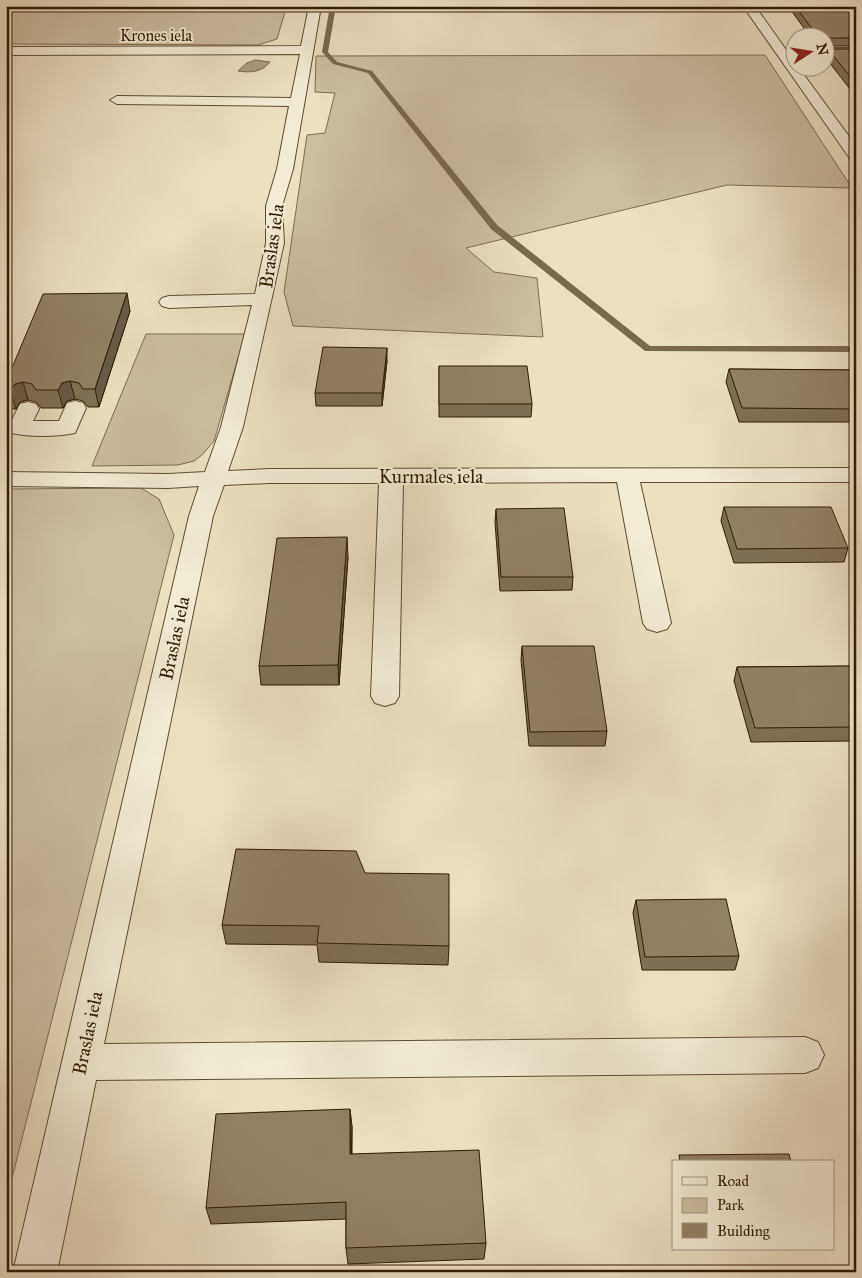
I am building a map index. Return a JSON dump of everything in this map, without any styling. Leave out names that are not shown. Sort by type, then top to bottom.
[{"type":"street","name":"Braslas iela","points":[[35,1272],[201,516],[232,427],[263,299],[275,243],[274,206],[285,169],[315,6]]},
{"type":"street","points":[[749,6],[784,47]]},
{"type":"street","name":"Krones iela","points":[[6,51],[306,50]]},
{"type":"street","points":[[834,52],[856,52]]},
{"type":"street","points":[[805,78],[856,157]]},
{"type":"street","points":[[117,100],[297,102]]},
{"type":"street","points":[[169,302],[263,299]]},
{"type":"street","points":[[18,423],[68,428],[75,408]]},
{"type":"street","name":"Kurmales iela","points":[[6,479],[168,481],[269,476],[856,475]]},
{"type":"street","points":[[385,696],[391,476]]},
{"type":"street","points":[[627,476],[657,623]]},
{"type":"street","points":[[80,1062],[805,1055]]},
{"type":"green space","points":[[6,6],[270,7],[285,12],[277,39],[258,45],[6,44]]},
{"type":"green space","points":[[765,55],[852,188],[727,185],[466,248],[494,272],[537,278],[543,337],[293,326],[284,292],[307,135],[325,133],[335,93],[315,92],[316,56]]},
{"type":"green space","points":[[146,334],[245,334],[214,441],[194,461],[178,465],[92,466]]},
{"type":"green space","points":[[141,488],[159,499],[174,535],[6,1202],[6,489]]},
{"type":"shaded area","points":[[255,60],[270,62],[256,71],[238,71],[247,63]]},
{"type":"building","points":[[795,6],[856,6],[856,32],[852,32],[856,38],[834,38],[834,28],[812,28]]},
{"type":"building","points":[[834,49],[856,49],[856,84],[834,56]]},
{"type":"building","points":[[127,293],[95,389],[83,389],[79,383],[70,381],[62,383],[58,390],[36,390],[32,384],[23,382],[15,384],[10,391],[6,391],[6,382],[43,294]]},
{"type":"building","points":[[323,347],[387,348],[382,393],[315,393]]},
{"type":"building","points":[[439,366],[527,366],[532,404],[439,404]]},
{"type":"building","points":[[729,369],[856,370],[856,409],[742,408]]},
{"type":"building","points":[[724,507],[831,507],[848,548],[737,549]]},
{"type":"building","points":[[564,508],[573,577],[501,577],[496,509]]},
{"type":"building","points":[[347,537],[338,665],[259,666],[277,538]]},
{"type":"building","points":[[522,646],[594,646],[607,731],[530,732]]},
{"type":"building","points":[[856,666],[856,727],[755,728],[737,667]]},
{"type":"building","points":[[236,849],[356,851],[365,873],[449,874],[449,946],[317,943],[319,926],[222,925]]},
{"type":"building","points":[[726,899],[739,956],[645,957],[636,900]]},
{"type":"building","points":[[350,1109],[350,1154],[479,1150],[486,1243],[346,1248],[346,1202],[206,1208],[216,1114]]},
{"type":"building","points":[[789,1154],[790,1160],[680,1160],[679,1155]]},
{"type":"waterway","points":[[333,6],[325,52],[335,63],[370,72],[494,227],[648,349],[856,349]]}]
